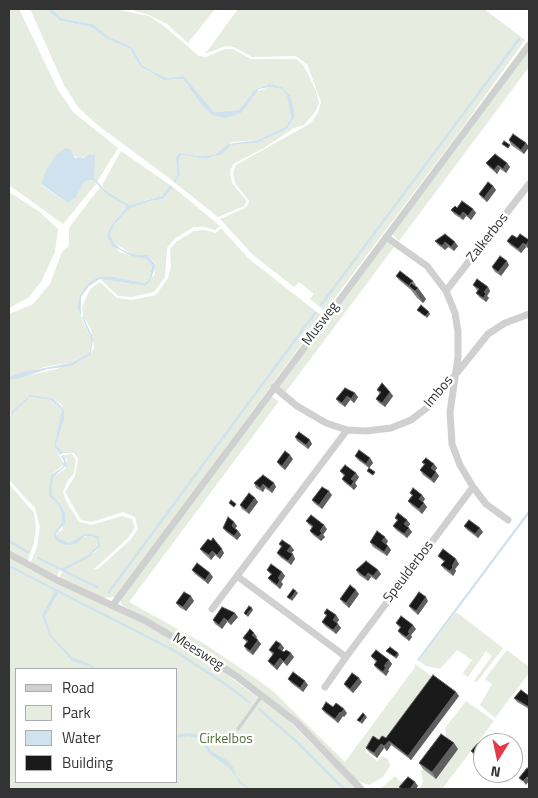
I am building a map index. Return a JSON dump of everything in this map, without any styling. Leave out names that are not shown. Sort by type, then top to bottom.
[{"type":"street","name":"Musweg","points":[[113,605],[529,44]]},
{"type":"street","name":"Zalkerbos","points":[[446,291],[529,184]]},
{"type":"street","name":"Imbos","points":[[274,387],[311,416],[347,430],[381,431],[411,420],[432,404],[455,374],[458,332],[455,313],[446,291],[427,266],[386,237]]},
{"type":"street","points":[[508,520],[486,504],[460,465],[450,430],[455,374],[488,334],[505,323],[529,314]]},
{"type":"street","points":[[212,609],[347,430]]},
{"type":"street","name":"Speulderbos","points":[[325,686],[473,487]]},
{"type":"street","name":"Meesweg","points":[[9,554],[57,580],[158,628],[200,652],[296,722],[361,789]]},
{"type":"street","points":[[238,576],[346,657]]},
{"type":"lane","points":[[238,729],[262,697]]},
{"type":"green space","points":[[9,9],[19,9],[57,88],[73,112],[118,148],[97,182],[94,178],[89,154],[79,159],[72,154],[49,166],[46,170],[41,185],[68,203],[76,197],[85,181],[93,180],[96,184],[63,224],[9,185]]},
{"type":"green space","points":[[30,9],[49,9],[51,14],[59,21],[91,27],[107,39],[130,49],[140,66],[164,80],[183,79],[203,107],[212,115],[240,113],[255,92],[269,87],[282,89],[288,95],[291,118],[285,127],[278,131],[258,140],[232,142],[215,155],[199,156],[180,153],[176,164],[178,176],[173,181],[95,123],[78,107],[64,85]]},
{"type":"green space","points":[[52,9],[114,9],[149,16],[199,56],[206,57],[225,49],[233,49],[251,59],[296,59],[304,66],[316,91],[319,103],[315,112],[304,125],[294,128],[264,148],[233,164],[230,172],[232,183],[246,200],[246,203],[244,206],[218,217],[175,183],[180,175],[179,158],[182,155],[206,159],[214,157],[231,145],[257,143],[287,129],[294,118],[290,95],[282,87],[268,84],[254,90],[239,110],[214,112],[184,76],[167,78],[158,74],[142,65],[132,47],[109,37],[93,24],[61,18]]},
{"type":"green space","points":[[129,9],[215,9],[188,43],[167,24],[149,15]]},
{"type":"green space","points":[[238,9],[484,9],[525,40],[460,131],[325,311],[310,299],[314,294],[299,282],[294,287],[253,255],[220,219],[245,208],[249,201],[235,183],[233,172],[236,165],[311,123],[318,113],[321,102],[307,64],[296,56],[252,57],[234,47],[225,46],[205,54]]},
{"type":"green space","points":[[529,49],[529,67],[399,241],[391,233]]},
{"type":"green space","points":[[121,151],[170,185],[162,196],[129,205],[105,190],[102,185]]},
{"type":"green space","points":[[100,187],[125,205],[126,208],[112,224],[108,236],[119,252],[147,259],[152,266],[149,280],[144,283],[115,277],[98,277],[87,284],[79,297],[77,308],[91,339],[89,353],[70,363],[48,366],[9,377],[9,314],[33,304],[50,284],[62,252],[69,246],[69,228]]},
{"type":"green space","points":[[173,187],[220,226],[215,230],[205,227],[194,227],[174,239],[167,248],[165,277],[154,292],[132,297],[118,296],[100,279],[145,286],[154,275],[156,264],[147,255],[133,254],[114,243],[110,235],[115,224],[129,209],[163,199]]},
{"type":"green space","points":[[9,192],[40,212],[58,229],[55,252],[41,282],[28,298],[9,308]]},
{"type":"green space","points":[[221,228],[249,259],[322,316],[116,597],[103,598],[59,578],[63,570],[96,552],[100,539],[92,534],[69,543],[57,537],[56,534],[62,530],[65,513],[52,494],[52,485],[54,476],[65,469],[67,460],[64,455],[72,454],[76,460],[74,473],[67,482],[63,492],[66,501],[79,522],[92,525],[122,516],[132,519],[135,528],[127,539],[93,570],[98,569],[130,540],[138,529],[135,517],[123,512],[92,522],[81,520],[65,492],[75,476],[78,459],[74,453],[63,453],[56,445],[64,409],[53,398],[30,395],[12,411],[9,417],[9,380],[57,369],[91,354],[94,348],[91,329],[83,316],[82,307],[90,289],[100,282],[117,298],[132,300],[156,295],[168,278],[171,266],[170,249],[176,242],[194,231],[204,230],[216,233]]},
{"type":"green space","points":[[386,241],[394,247],[285,393],[278,385]]},
{"type":"green space","points":[[270,396],[279,401],[129,602],[203,643],[274,692],[345,762],[415,667],[415,664],[434,678],[388,739],[383,741],[375,737],[365,751],[377,761],[382,756],[388,759],[390,766],[383,777],[369,785],[358,781],[264,695],[121,604],[121,599]]},
{"type":"green space","points":[[30,397],[51,400],[62,410],[54,446],[64,464],[51,475],[49,485],[53,500],[58,505],[62,514],[62,523],[55,539],[69,545],[85,536],[91,536],[97,539],[98,545],[88,555],[60,569],[57,577],[30,564],[37,547],[40,527],[35,508],[9,480],[9,422],[14,412]]},
{"type":"green space","points":[[9,484],[34,513],[36,527],[34,543],[27,563],[9,551]]},
{"type":"green space","name":"Cirkelbos","points":[[9,557],[31,570],[147,625],[199,654],[288,720],[357,789],[9,789]]},
{"type":"green space","points":[[456,612],[503,648],[477,682],[474,681],[492,656],[486,651],[468,677],[463,673],[472,660],[457,650],[440,669],[426,666],[419,661]]},
{"type":"green space","points":[[507,650],[529,667],[529,673],[495,718],[480,705],[492,684],[485,679]]},
{"type":"green space","points":[[466,701],[494,721],[485,733],[473,733],[473,748],[442,789],[419,789],[423,782],[421,771],[423,769],[436,778],[447,741],[445,728]]},
{"type":"green space","points":[[395,776],[403,785],[399,789],[380,789]]},
{"type":"water","points":[[49,9],[52,9],[61,18],[93,24],[109,37],[132,47],[142,65],[158,74],[167,78],[184,76],[214,112],[239,110],[254,90],[269,84],[282,87],[290,95],[294,109],[294,118],[287,129],[257,143],[231,145],[222,154],[206,159],[182,155],[179,158],[180,175],[175,183],[173,181],[177,176],[176,157],[180,153],[199,156],[215,155],[228,144],[258,140],[285,127],[291,118],[287,95],[282,89],[269,87],[259,89],[241,113],[225,118],[212,115],[203,107],[183,79],[164,80],[140,66],[130,49],[107,39],[91,27],[60,21],[51,14]]},
{"type":"water","points":[[66,148],[71,150],[75,158],[83,158],[89,154],[95,155],[94,178],[105,190],[129,205],[162,196],[170,185],[173,187],[163,199],[129,209],[115,224],[110,235],[114,243],[121,249],[133,254],[147,255],[156,265],[150,282],[145,286],[100,279],[89,286],[81,297],[81,316],[77,308],[79,297],[87,284],[98,277],[115,277],[144,283],[149,280],[152,266],[147,259],[132,256],[112,246],[107,236],[112,224],[126,208],[125,205],[108,195],[93,180],[85,181],[76,197],[68,203],[41,184],[46,170],[56,155]]},
{"type":"water","points":[[83,316],[93,338],[91,354],[71,366],[48,369],[9,380],[9,377],[23,372],[71,363],[89,353],[91,339]]},
{"type":"water","points":[[30,395],[53,398],[64,409],[64,419],[56,445],[63,453],[60,455],[54,446],[62,410],[51,400],[30,397],[14,412],[9,422],[12,411]]},
{"type":"water","points":[[64,455],[67,465],[54,476],[52,485],[52,494],[65,513],[65,523],[56,534],[57,537],[69,543],[85,534],[92,534],[99,537],[100,546],[89,557],[63,571],[60,569],[88,555],[98,545],[97,539],[91,536],[85,536],[76,544],[69,545],[64,545],[55,539],[54,533],[62,523],[62,514],[58,505],[49,496],[49,485],[51,475],[63,467],[64,461],[61,456]]},
{"type":"water","points":[[529,510],[529,514],[419,661],[417,660]]},
{"type":"water","points":[[56,589],[59,591],[45,616],[51,635],[72,657],[92,665],[94,668],[71,660],[49,635],[42,615]]},
{"type":"water","points":[[188,733],[200,735],[211,751],[228,761],[233,767],[237,778],[250,789],[240,784],[231,769],[211,755],[198,738],[188,736],[178,738],[178,735]]},
{"type":"building","points":[[513,134],[526,143],[521,150],[509,140]]},
{"type":"building","points":[[504,141],[510,145],[508,148],[502,144]]},
{"type":"building","points":[[495,154],[507,163],[503,169],[498,165],[494,170],[486,163]]},
{"type":"building","points":[[488,182],[493,186],[484,198],[479,194]]},
{"type":"building","points":[[462,201],[473,209],[468,216],[463,212],[460,216],[451,210],[455,206],[457,208]]},
{"type":"building","points":[[445,234],[455,242],[451,247],[445,242],[442,246],[435,241]]},
{"type":"building","points":[[520,234],[529,240],[526,245],[523,243],[518,249],[507,241],[512,235],[517,238]]},
{"type":"building","points":[[500,256],[507,261],[498,272],[492,267]]},
{"type":"building","points":[[400,271],[413,281],[409,286],[396,276]]},
{"type":"building","points":[[477,279],[488,287],[484,292],[486,294],[483,298],[476,293],[479,289],[473,285]]},
{"type":"building","points":[[411,283],[418,288],[415,291],[409,286]]},
{"type":"building","points":[[421,305],[429,312],[425,316],[417,310]]},
{"type":"building","points":[[382,383],[390,392],[382,403],[376,399],[381,392],[377,390]]},
{"type":"building","points":[[345,388],[355,393],[351,399],[347,396],[342,403],[336,399]]},
{"type":"building","points":[[299,432],[310,440],[306,445],[295,437]]},
{"type":"building","points":[[359,450],[370,458],[366,464],[355,456]]},
{"type":"building","points":[[285,451],[290,455],[282,466],[277,462]]},
{"type":"building","points":[[426,458],[434,464],[431,468],[436,472],[431,479],[420,470],[425,464],[422,462]]},
{"type":"building","points":[[345,465],[356,473],[351,479],[354,481],[351,486],[342,479],[345,475],[340,471]]},
{"type":"building","points":[[369,468],[375,472],[373,475],[367,471]]},
{"type":"building","points":[[263,475],[274,483],[269,489],[263,484],[260,488],[254,483]]},
{"type":"building","points":[[322,487],[329,491],[319,505],[312,500]]},
{"type":"building","points":[[413,488],[422,495],[419,499],[424,503],[419,509],[408,501],[413,495],[410,493]]},
{"type":"building","points":[[249,493],[255,498],[246,510],[240,505]]},
{"type":"building","points":[[231,500],[236,504],[234,507],[229,503]]},
{"type":"building","points":[[398,513],[407,520],[404,524],[409,528],[404,534],[393,526],[398,520],[395,518]]},
{"type":"building","points":[[311,515],[324,525],[320,531],[322,533],[318,537],[310,531],[313,526],[306,521]]},
{"type":"building","points":[[228,517],[234,522],[232,526],[238,531],[234,536],[223,528]]},
{"type":"building","points":[[469,520],[480,528],[475,534],[464,526]]},
{"type":"building","points":[[377,531],[385,537],[382,541],[388,546],[384,552],[370,542]]},
{"type":"building","points":[[213,538],[222,549],[217,555],[212,551],[209,555],[200,549],[208,539],[211,541]]},
{"type":"building","points":[[282,540],[291,546],[287,551],[293,554],[288,561],[277,553],[282,546],[279,544]]},
{"type":"building","points":[[443,549],[456,559],[450,571],[441,565],[445,561],[438,556]]},
{"type":"building","points":[[366,561],[378,570],[373,576],[368,573],[365,577],[356,570]]},
{"type":"building","points":[[197,563],[210,573],[205,580],[192,570]]},
{"type":"building","points":[[271,564],[282,572],[278,578],[280,580],[277,585],[268,578],[272,574],[267,570]]},
{"type":"building","points":[[350,585],[356,590],[346,603],[340,599]]},
{"type":"building","points":[[293,589],[296,591],[290,599],[287,597]]},
{"type":"building","points":[[184,592],[191,596],[183,607],[176,603]]},
{"type":"building","points":[[419,592],[426,597],[416,611],[409,606]]},
{"type":"building","points":[[249,606],[252,608],[246,615],[244,613]]},
{"type":"building","points":[[222,607],[235,613],[228,621],[224,618],[219,625],[213,620]]},
{"type":"building","points":[[327,609],[336,615],[333,620],[338,624],[333,630],[322,622],[327,615],[324,613]]},
{"type":"building","points":[[401,616],[413,625],[406,637],[398,631],[401,627],[396,623]]},
{"type":"building","points":[[250,629],[254,633],[252,635],[258,640],[250,651],[244,646],[248,641],[243,638]]},
{"type":"building","points":[[276,641],[281,644],[278,648],[284,652],[286,650],[291,653],[284,662],[280,658],[274,666],[268,661],[274,653],[269,650]]},
{"type":"building","points":[[390,647],[398,653],[395,657],[386,651]]},
{"type":"building","points":[[376,650],[389,660],[384,666],[386,667],[383,672],[374,665],[377,661],[371,656]]},
{"type":"building","points":[[293,672],[305,681],[300,688],[288,679]]},
{"type":"building","points":[[352,673],[359,678],[350,689],[344,684]]},
{"type":"building","points":[[433,675],[456,692],[408,756],[389,741],[384,746],[381,744],[374,753],[366,748],[373,736],[379,740],[382,736],[386,738]]},
{"type":"building","points":[[521,690],[529,696],[529,707],[514,698]]},
{"type":"building","points":[[326,702],[333,707],[336,703],[344,709],[335,719],[322,709]]},
{"type":"building","points":[[363,713],[365,715],[360,722],[357,720]]},
{"type":"building","points":[[441,734],[454,743],[432,772],[419,763]]},
{"type":"building","points":[[527,768],[529,769],[529,778],[527,777],[523,781],[523,773]]},
{"type":"building","points":[[408,777],[415,782],[410,789],[399,787]]},
{"type":"waterway","points":[[321,305],[519,39]]},
{"type":"waterway","points":[[109,592],[315,313]]},
{"type":"waterway","points":[[9,541],[27,552]]},
{"type":"waterway","points":[[38,558],[97,587]]},
{"type":"waterway","points":[[9,566],[173,650],[224,683],[249,702]]},
{"type":"waterway","points":[[259,709],[296,741],[344,789]]}]
